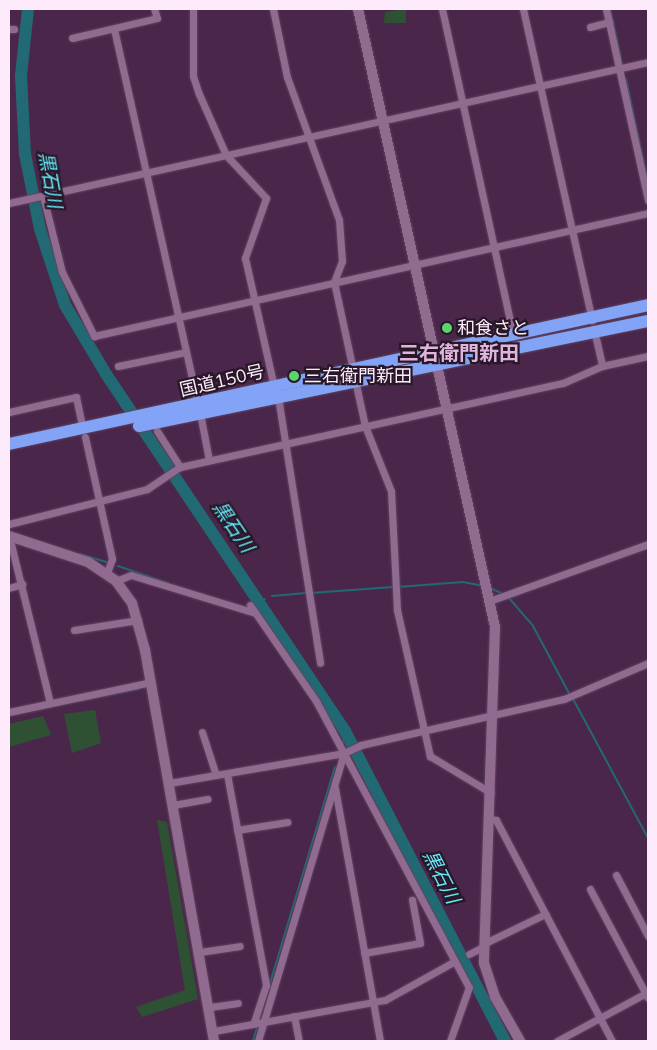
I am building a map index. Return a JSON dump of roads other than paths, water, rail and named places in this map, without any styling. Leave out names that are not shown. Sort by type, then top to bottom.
[{"type":"highway","name":"国道150号","points":[[9,444],[84,433],[128,424],[150,424],[199,409],[593,325],[648,305]]},
{"type":"highway","name":"国道150号","points":[[434,358],[513,335],[593,325],[648,321]]},
{"type":"highway","name":"国道150号","points":[[9,453],[84,433]]},
{"type":"street","points":[[72,38],[157,18],[154,9]]},
{"type":"street","points":[[202,9],[193,10],[192,76],[226,155],[266,198],[245,258],[287,444],[311,593],[320,663]]},
{"type":"street","points":[[273,9],[288,77],[308,138],[339,220],[342,261],[334,282],[365,426],[391,491],[395,587],[430,756],[491,793]]},
{"type":"street","points":[[358,9],[445,409],[486,586],[497,645],[485,945],[486,977],[520,1041]]},
{"type":"street","points":[[442,9],[513,335]]},
{"type":"street","points":[[523,9],[602,366]]},
{"type":"street","points":[[606,9],[648,200]]},
{"type":"street","points":[[590,27],[609,22]]},
{"type":"street","points":[[114,28],[209,460]]},
{"type":"street","points":[[9,203],[648,62]]},
{"type":"street","points":[[41,196],[62,272],[94,336],[648,213]]},
{"type":"street","points":[[118,366],[186,352]]},
{"type":"street","points":[[9,524],[147,489],[180,467],[563,383],[602,366],[648,356]]},
{"type":"street","points":[[9,412],[76,397],[112,559],[107,574]]},
{"type":"street","points":[[150,424],[180,467]]},
{"type":"street","points":[[9,536],[68,554],[107,574],[116,581],[138,620],[151,682],[214,1036],[259,1022],[385,1000],[455,961]]},
{"type":"street","points":[[9,536],[50,703]]},
{"type":"street","points":[[489,601],[648,544]]},
{"type":"street","points":[[116,581],[132,575],[253,609],[316,701],[469,987],[450,1041]]},
{"type":"street","points":[[9,588],[22,584]]},
{"type":"street","points":[[74,630],[138,620]]},
{"type":"street","points":[[169,784],[344,753],[361,745],[571,697],[648,663]]},
{"type":"street","points":[[9,712],[151,682]]},
{"type":"street","points":[[202,732],[216,775]]},
{"type":"street","points":[[259,1022],[344,753]]},
{"type":"street","points":[[227,774],[266,984],[259,1022],[258,1041]]},
{"type":"street","points":[[334,786],[380,1041]]},
{"type":"street","points":[[173,805],[207,800]]},
{"type":"street","points":[[490,819],[496,820],[612,1041]]},
{"type":"street","points":[[237,830],[287,822]]},
{"type":"street","points":[[616,875],[648,936]]},
{"type":"street","points":[[557,1041],[648,994],[590,889]]},
{"type":"street","points":[[364,953],[420,943],[412,900]]},
{"type":"street","points":[[469,954],[545,914]]},
{"type":"street","points":[[200,952],[240,946]]},
{"type":"street","points":[[210,1007],[238,1003]]},
{"type":"street","points":[[294,1016],[298,1041]]},
{"type":"waterway","name":"黒石川","points":[[28,9],[21,76],[25,154],[40,229],[65,305],[106,374],[345,731],[505,1041]]},
{"type":"waterway","points":[[610,9],[621,59]]},
{"type":"waterway","points":[[626,79],[648,183]]},
{"type":"waterway","points":[[80,554],[109,563]]},
{"type":"waterway","points":[[118,566],[168,583]]},
{"type":"waterway","points":[[398,587],[463,582],[483,586]]},
{"type":"waterway","points":[[311,593],[393,587]]},
{"type":"waterway","points":[[490,588],[501,593]]},
{"type":"waterway","points":[[272,596],[306,593]]},
{"type":"waterway","points":[[508,597],[533,626],[569,693]]},
{"type":"waterway","name":"黒石川","points":[[252,605],[265,599]]},
{"type":"waterway","points":[[78,701],[139,689]]},
{"type":"waterway","points":[[572,697],[648,838]]},
{"type":"waterway","name":"黒石川","points":[[343,744],[345,731]]},
{"type":"waterway","points":[[259,1020],[335,767]]},
{"type":"waterway","points":[[253,1041],[258,1024]]},
{"type":"place","name":"和食さと","points":[[447,328]]},
{"type":"place","name":"三右衛門新田","points":[[294,376]]},
{"type":"district","name":"三右衛門新田","points":[[459,352]]}]
